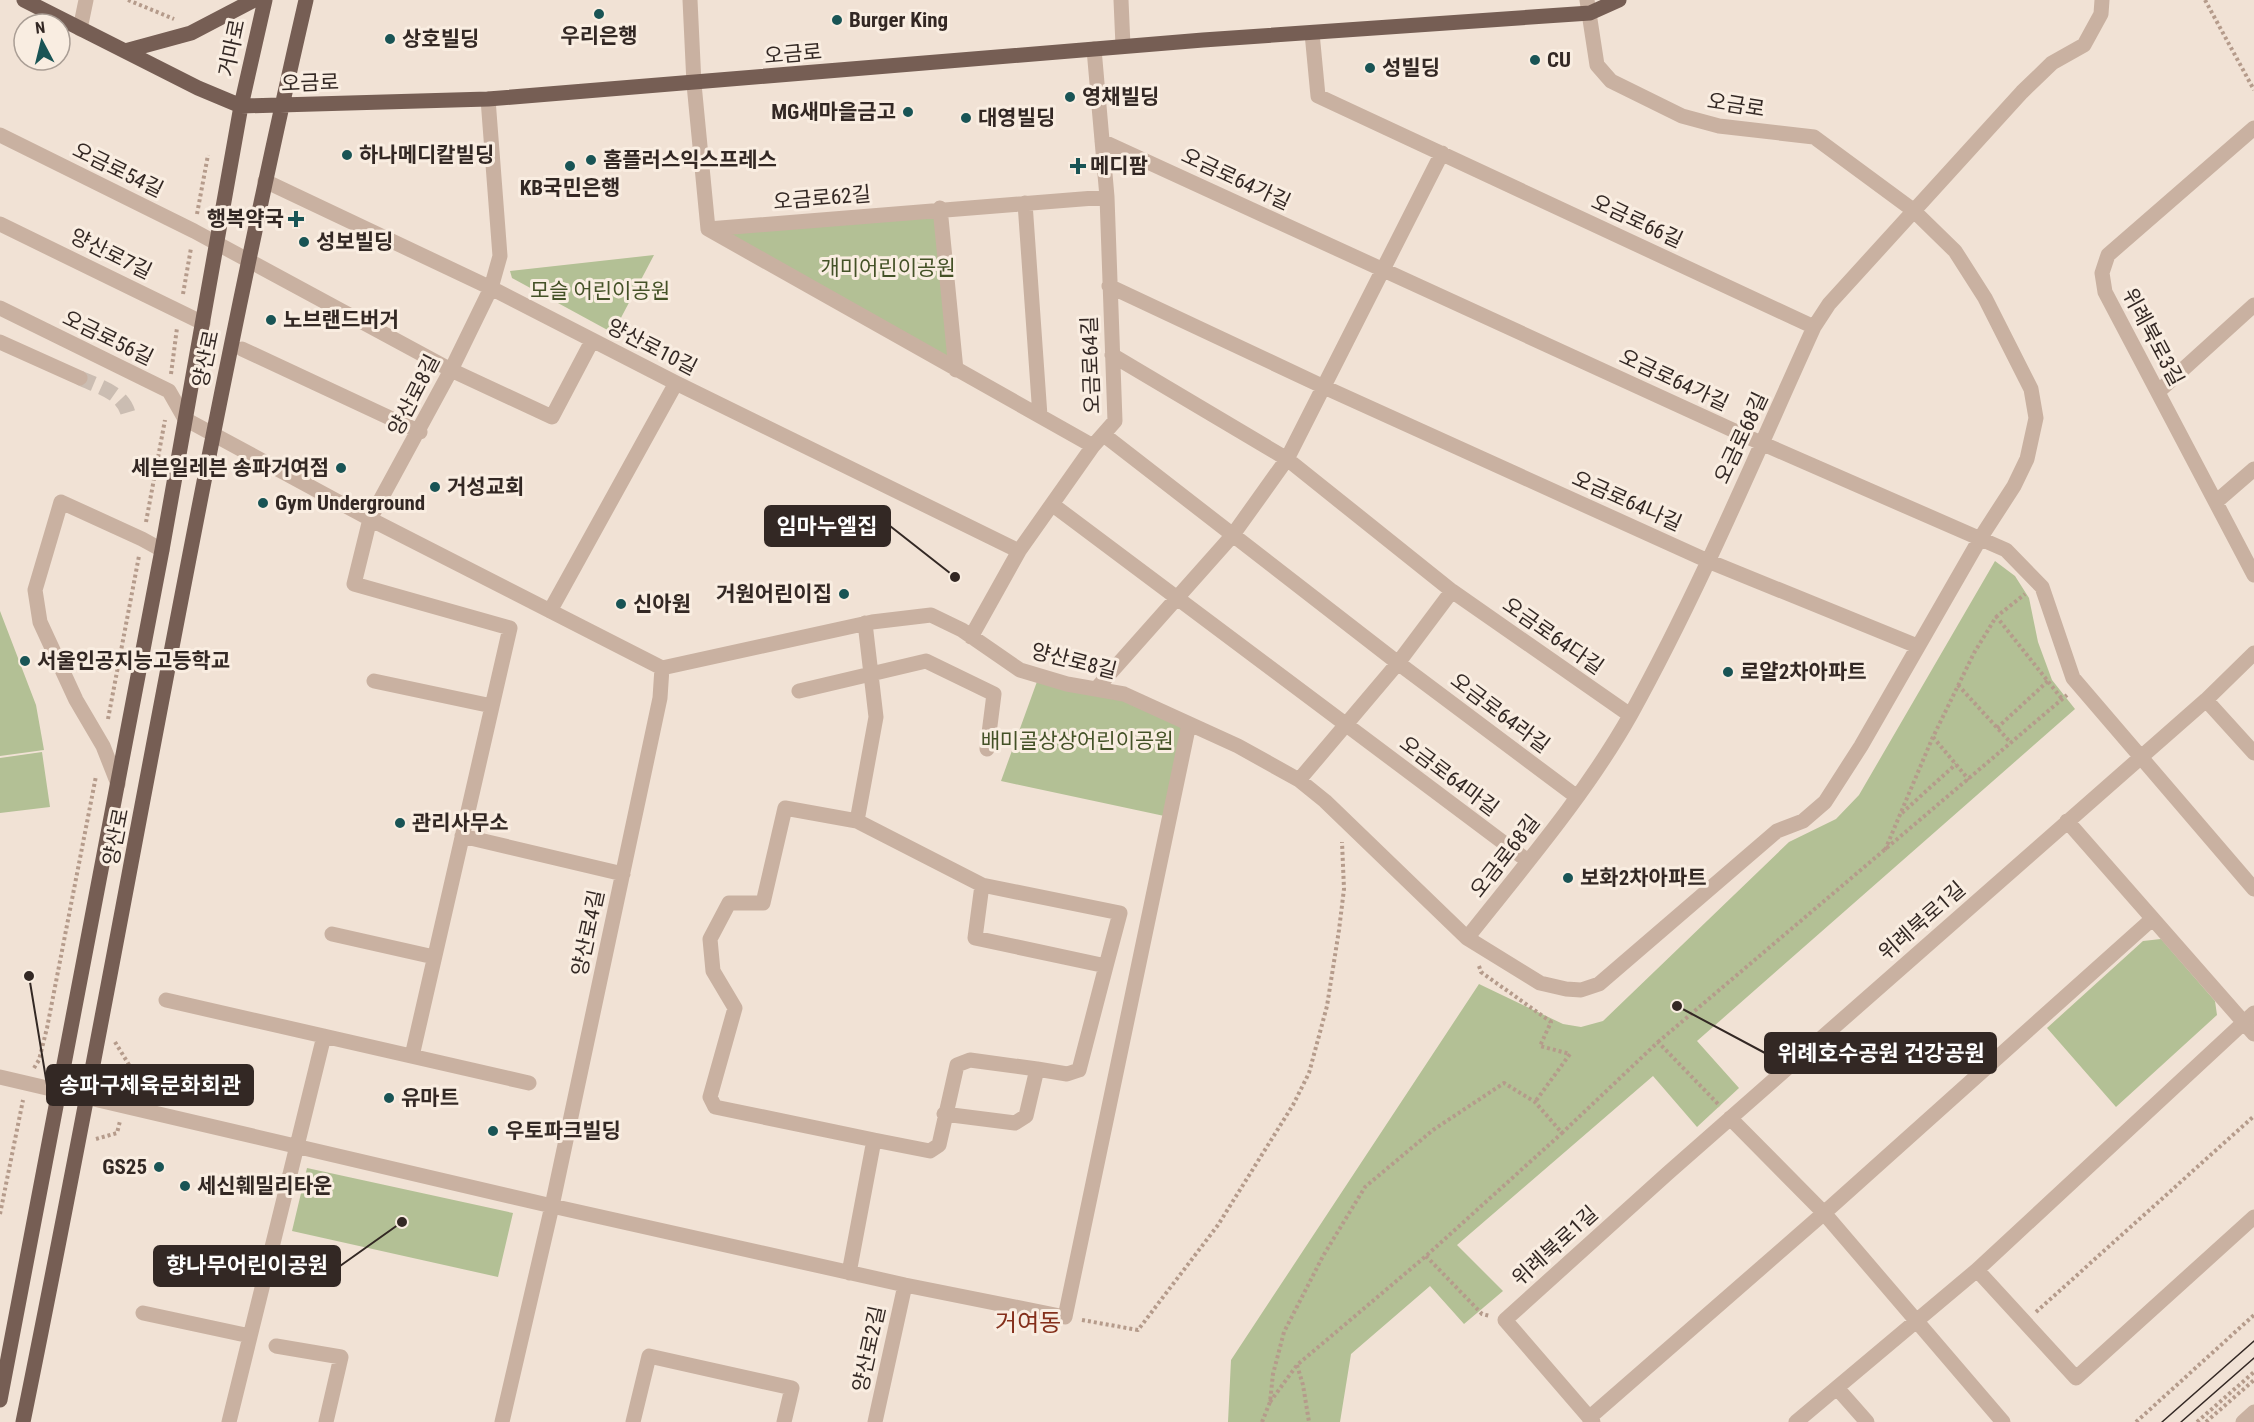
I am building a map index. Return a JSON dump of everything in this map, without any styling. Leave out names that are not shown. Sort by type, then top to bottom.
[{"type":"main road","name":"오금로","points":[[24,0],[241,106],[489,99],[694,84],[1122,46],[1312,33],[1589,6],[1619,0]]},
{"type":"main road","points":[[125,51],[191,33],[254,0]]},
{"type":"main road","name":"거마로","points":[[241,106],[265,0]]},
{"type":"main road","points":[[281,105],[306,0]]},
{"type":"main road","name":"양산로","points":[[23,1422],[88,1099],[213,433],[281,105]]},
{"type":"main road","name":"양산로","points":[[0,1400],[162,550],[241,106]]},
{"type":"street","points":[[80,29],[86,0]]},
{"type":"street","points":[[690,0],[694,84],[708,229],[1040,416],[1099,441]]},
{"type":"street","points":[[1121,0],[1122,46]]},
{"type":"street","name":"오금로68길","points":[[1467,938],[1577,797],[1630,715],[1708,561],[1814,327],[1829,304],[1913,210],[2052,63],[2084,45],[2101,14],[2102,0]]},
{"type":"street","name":"오금로","points":[[1589,6],[1597,65],[1611,81],[1682,116],[1719,126],[1814,137],[1913,210],[1955,251],[1985,298],[2031,389],[2036,418],[2027,459],[2014,486],[1917,646]]},
{"type":"street","name":"오금로66길","points":[[1312,33],[1318,96],[1814,327]]},
{"type":"street","name":"오금로64길","points":[[971,637],[1019,551],[1115,421],[1107,197],[1095,49]]},
{"type":"street","name":"양산로8길","points":[[489,99],[500,256],[491,288],[451,370],[420,432],[370,519],[354,584],[510,628],[492,706]]},
{"type":"street","name":"위례북로3길","points":[[2254,128],[2108,255],[2102,273],[2105,292],[2254,575]]},
{"type":"street","name":"오금로54길","points":[[0,135],[217,244]]},
{"type":"street","name":"오금로64가길","points":[[1102,141],[1761,443],[1981,537],[2006,550],[2042,586],[2073,678],[2142,756]]},
{"type":"street","points":[[1096,689],[1232,536],[1287,459],[1442,153]]},
{"type":"street","name":"양산로10길","points":[[265,181],[491,288],[676,383],[1019,551]]},
{"type":"street","name":"오금로62길","points":[[708,229],[940,208],[1107,197]]},
{"type":"street","points":[[1025,202],[1040,416]]},
{"type":"street","points":[[940,208],[956,370]]},
{"type":"street","name":"양산로7길","points":[[0,224],[203,323]]},
{"type":"street","points":[[217,244],[451,370],[552,417],[592,341]]},
{"type":"street","name":"오금로64나길","points":[[1109,286],[1324,387],[1708,561],[1917,646]]},
{"type":"street","points":[[2158,392],[2254,305]]},
{"type":"street","name":"오금로56길","points":[[0,308],[169,391],[186,419]]},
{"type":"street","points":[[0,342],[81,378]]},
{"type":"street","points":[[243,349],[420,432]]},
{"type":"street","name":"오금로64다길","points":[[1112,354],[1287,459],[1452,591],[1630,715]]},
{"type":"street","points":[[550,611],[676,383]]},
{"type":"street","points":[[186,419],[370,519],[662,668]]},
{"type":"street","name":"오금로64라길","points":[[1099,441],[1232,536],[1577,797]]},
{"type":"street","points":[[2217,501],[2254,469]]},
{"type":"street","points":[[118,784],[103,746],[76,700],[40,622],[35,590],[61,502],[142,538],[162,550]]},
{"type":"street","name":"오금로64마길","points":[[1053,505],[1528,861]]},
{"type":"street","points":[[1299,780],[1398,663],[1452,591]]},
{"type":"street","name":"양산로8길","points":[[662,668],[865,623],[931,615],[971,637],[1020,670],[1124,694],[1238,746],[1299,780],[1339,814],[1467,938],[1540,983],[1581,990],[1599,984],[1777,831],[1803,821],[1825,802],[1862,746],[1917,646]]},
{"type":"street","points":[[857,821],[876,717],[865,623]]},
{"type":"street","points":[[2254,653],[2206,700],[2142,756],[2254,889]]},
{"type":"street","points":[[799,691],[926,661],[994,694],[987,749]]},
{"type":"street","name":"양산로4길","points":[[502,1422],[552,1206],[660,698],[662,668]]},
{"type":"street","points":[[374,681],[492,706],[412,1056]]},
{"type":"street","points":[[2206,700],[2254,753]]},
{"type":"street","points":[[0,1077],[26,1081],[88,1099],[849,1273],[1065,1317],[1189,724]]},
{"type":"street","name":"위례북로1길","points":[[1505,1320],[1730,1118],[2142,756]]},
{"type":"street","points":[[785,808],[857,821],[982,885],[1120,913],[1079,1070],[1067,1074],[970,1060],[957,1065],[944,1114],[939,1145],[930,1151],[715,1107],[710,1097],[735,1008],[713,971],[710,939],[729,903],[763,903],[785,808]]},
{"type":"street","points":[[2067,821],[2151,920],[2249,1018],[2254,1034]]},
{"type":"street","points":[[462,836],[622,874]]},
{"type":"street","points":[[982,885],[975,938],[1106,966]]},
{"type":"street","points":[[1505,1320],[1591,1420],[2151,920]]},
{"type":"street","points":[[332,934],[434,957]]},
{"type":"street","points":[[166,1000],[529,1083]]},
{"type":"street","points":[[1796,1422],[1977,1270],[2249,1018]]},
{"type":"street","points":[[229,1422],[295,1146],[324,1036]]},
{"type":"street","points":[[944,1114],[1015,1123],[1026,1116],[1036,1069]]},
{"type":"street","points":[[1730,1118],[1824,1213],[2003,1422]]},
{"type":"street","points":[[849,1273],[874,1140]]},
{"type":"street","points":[[1977,1270],[2076,1378],[2254,1217]]},
{"type":"street","name":"양산로2길","points":[[875,1422],[904,1285]]},
{"type":"street","points":[[143,1313],[249,1336]]},
{"type":"street","points":[[276,1346],[341,1357],[326,1422]]},
{"type":"street","points":[[633,1422],[649,1356],[792,1388],[784,1422]]},
{"type":"street","points":[[1837,1388],[1867,1422]]},
{"type":"street","points":[[2243,1422],[2254,1412]]},
{"type":"path","points":[[128,0],[174,19]]},
{"type":"path","points":[[2205,0],[2254,90]]},
{"type":"path","points":[[228,32],[237,48]]},
{"type":"path","name":"양산로","points":[[0,1214],[26,1081],[39,1060],[47,1028],[103,746],[169,391],[180,310],[208,155]]},
{"type":"path","points":[[1884,851],[1933,737],[1958,685],[1996,616],[2028,592]]},
{"type":"path","points":[[1996,616],[2062,699]]},
{"type":"path","points":[[1996,728],[2048,681]]},
{"type":"path","points":[[1958,685],[2011,743]]},
{"type":"path","points":[[1262,1422],[1270,1402],[1298,1365],[1426,1256],[1658,1042],[1969,780],[2067,694]]},
{"type":"path","points":[[1933,737],[1969,780]]},
{"type":"path","points":[[1899,816],[1956,764]]},
{"type":"path","points":[[1065,1317],[1138,1330],[1218,1225],[1293,1105],[1309,1073],[1319,1042],[1339,930],[1344,889],[1339,814]]},
{"type":"path","points":[[1467,938],[1481,972],[1551,1022],[1540,1046],[1570,1054],[1535,1102]]},
{"type":"path","points":[[1658,1042],[1730,1118]]},
{"type":"path","points":[[1270,1402],[1273,1374],[1284,1332],[1323,1256],[1365,1187],[1433,1130],[1504,1083],[1535,1102],[1562,1132]]},
{"type":"path","points":[[2025,1322],[2254,1116]]},
{"type":"path","points":[[1426,1256],[1482,1314],[1505,1320]]},
{"type":"path","points":[[2136,1422],[2254,1315]]},
{"type":"path","points":[[1298,1365],[1304,1385],[1308,1422]]},
{"type":"path","points":[[2197,1422],[2254,1372]]},
{"type":"path","points":[[2206,1422],[2254,1380]]},
{"type":"green space","name":"개미어린이공원","points":[[940,208],[956,370],[708,229]]},
{"type":"green space","name":"모슬 어린이공원","points":[[654,255],[613,333],[512,278],[510,271]]},
{"type":"green space","points":[[1995,561],[2015,576],[2029,598],[2038,642],[2052,680],[2075,709],[1697,1041],[1739,1088],[1697,1127],[1653,1076],[1457,1245],[1503,1291],[1464,1324],[1430,1286],[1351,1354],[1340,1422],[1228,1422],[1231,1360],[1479,984],[1563,1024],[1581,1027],[1603,1021],[1789,842],[1836,819],[1859,795]]},
{"type":"green space","points":[[0,611],[36,705],[44,750],[0,756]]},
{"type":"green space","name":"배미골상상어린이공원","points":[[1039,676],[1124,694],[1189,724],[1169,817],[1001,781]]},
{"type":"green space","points":[[42,752],[50,807],[0,813],[0,758]]},
{"type":"green space","points":[[2161,939],[2215,1001],[2217,1015],[2116,1107],[2047,1028],[2143,941]]},
{"type":"green space","points":[[307,1168],[513,1213],[498,1277],[292,1231]]},
{"type":"tunnel","points":[[80,378],[115,395],[121,400],[128,413]]},
{"type":"tram line","points":[[2162,1422],[2254,1341]]},
{"type":"tram line","points":[[2181,1422],[2254,1358]]},
{"type":"place","name":"우리은행","points":[[599,14]]},
{"type":"place","name":"Burger King","points":[[837,20]]},
{"type":"place","name":"상호빌딩","points":[[390,39]]},
{"type":"place","name":"CU","points":[[1535,60]]},
{"type":"place","name":"성빌딩","points":[[1370,68]]},
{"type":"place","name":"영채빌딩","points":[[1070,97]]},
{"type":"place","name":"MG새마을금고","points":[[908,112]]},
{"type":"place","name":"대영빌딩","points":[[966,118]]},
{"type":"place","name":"하나메디칼빌딩","points":[[347,155]]},
{"type":"place","name":"홈플러스익스프레스","points":[[591,160]]},
{"type":"place","name":"KB국민은행","points":[[570,166]]},
{"type":"place","name":"메디팜","points":[[1078,166]]},
{"type":"place","name":"행복약국","points":[[296,219]]},
{"type":"place","name":"성보빌딩","points":[[304,242]]},
{"type":"place","name":"노브랜드버거","points":[[271,320]]},
{"type":"place","name":"세븐일레븐 송파거여점","points":[[341,468]]},
{"type":"place","name":"거성교회","points":[[435,487]]},
{"type":"place","name":"Gym Underground","points":[[263,503]]},
{"type":"place","name":"임마누엘집","points":[[955,577]]},
{"type":"place","name":"거원어린이집","points":[[844,594]]},
{"type":"place","name":"신아원","points":[[621,604]]},
{"type":"place","name":"서울인공지능고등학교","points":[[25,661]]},
{"type":"place","name":"로얄2차아파트","points":[[1728,672]]},
{"type":"place","name":"관리사무소","points":[[400,823]]},
{"type":"place","name":"보화2차아파트","points":[[1568,878]]},
{"type":"place","name":"송파구체육문화회관","points":[[29,976]]},
{"type":"place","name":"위례호수공원 건강공원","points":[[1677,1006]]},
{"type":"place","name":"유마트","points":[[389,1098]]},
{"type":"place","name":"우토파크빌딩","points":[[493,1131]]},
{"type":"place","name":"GS25","points":[[159,1167]]},
{"type":"place","name":"세신훼밀리타운","points":[[185,1186]]},
{"type":"place","name":"향나무어린이공원","points":[[402,1222]]},
{"type":"district","name":"거여동","points":[[1028,1323]]}]
